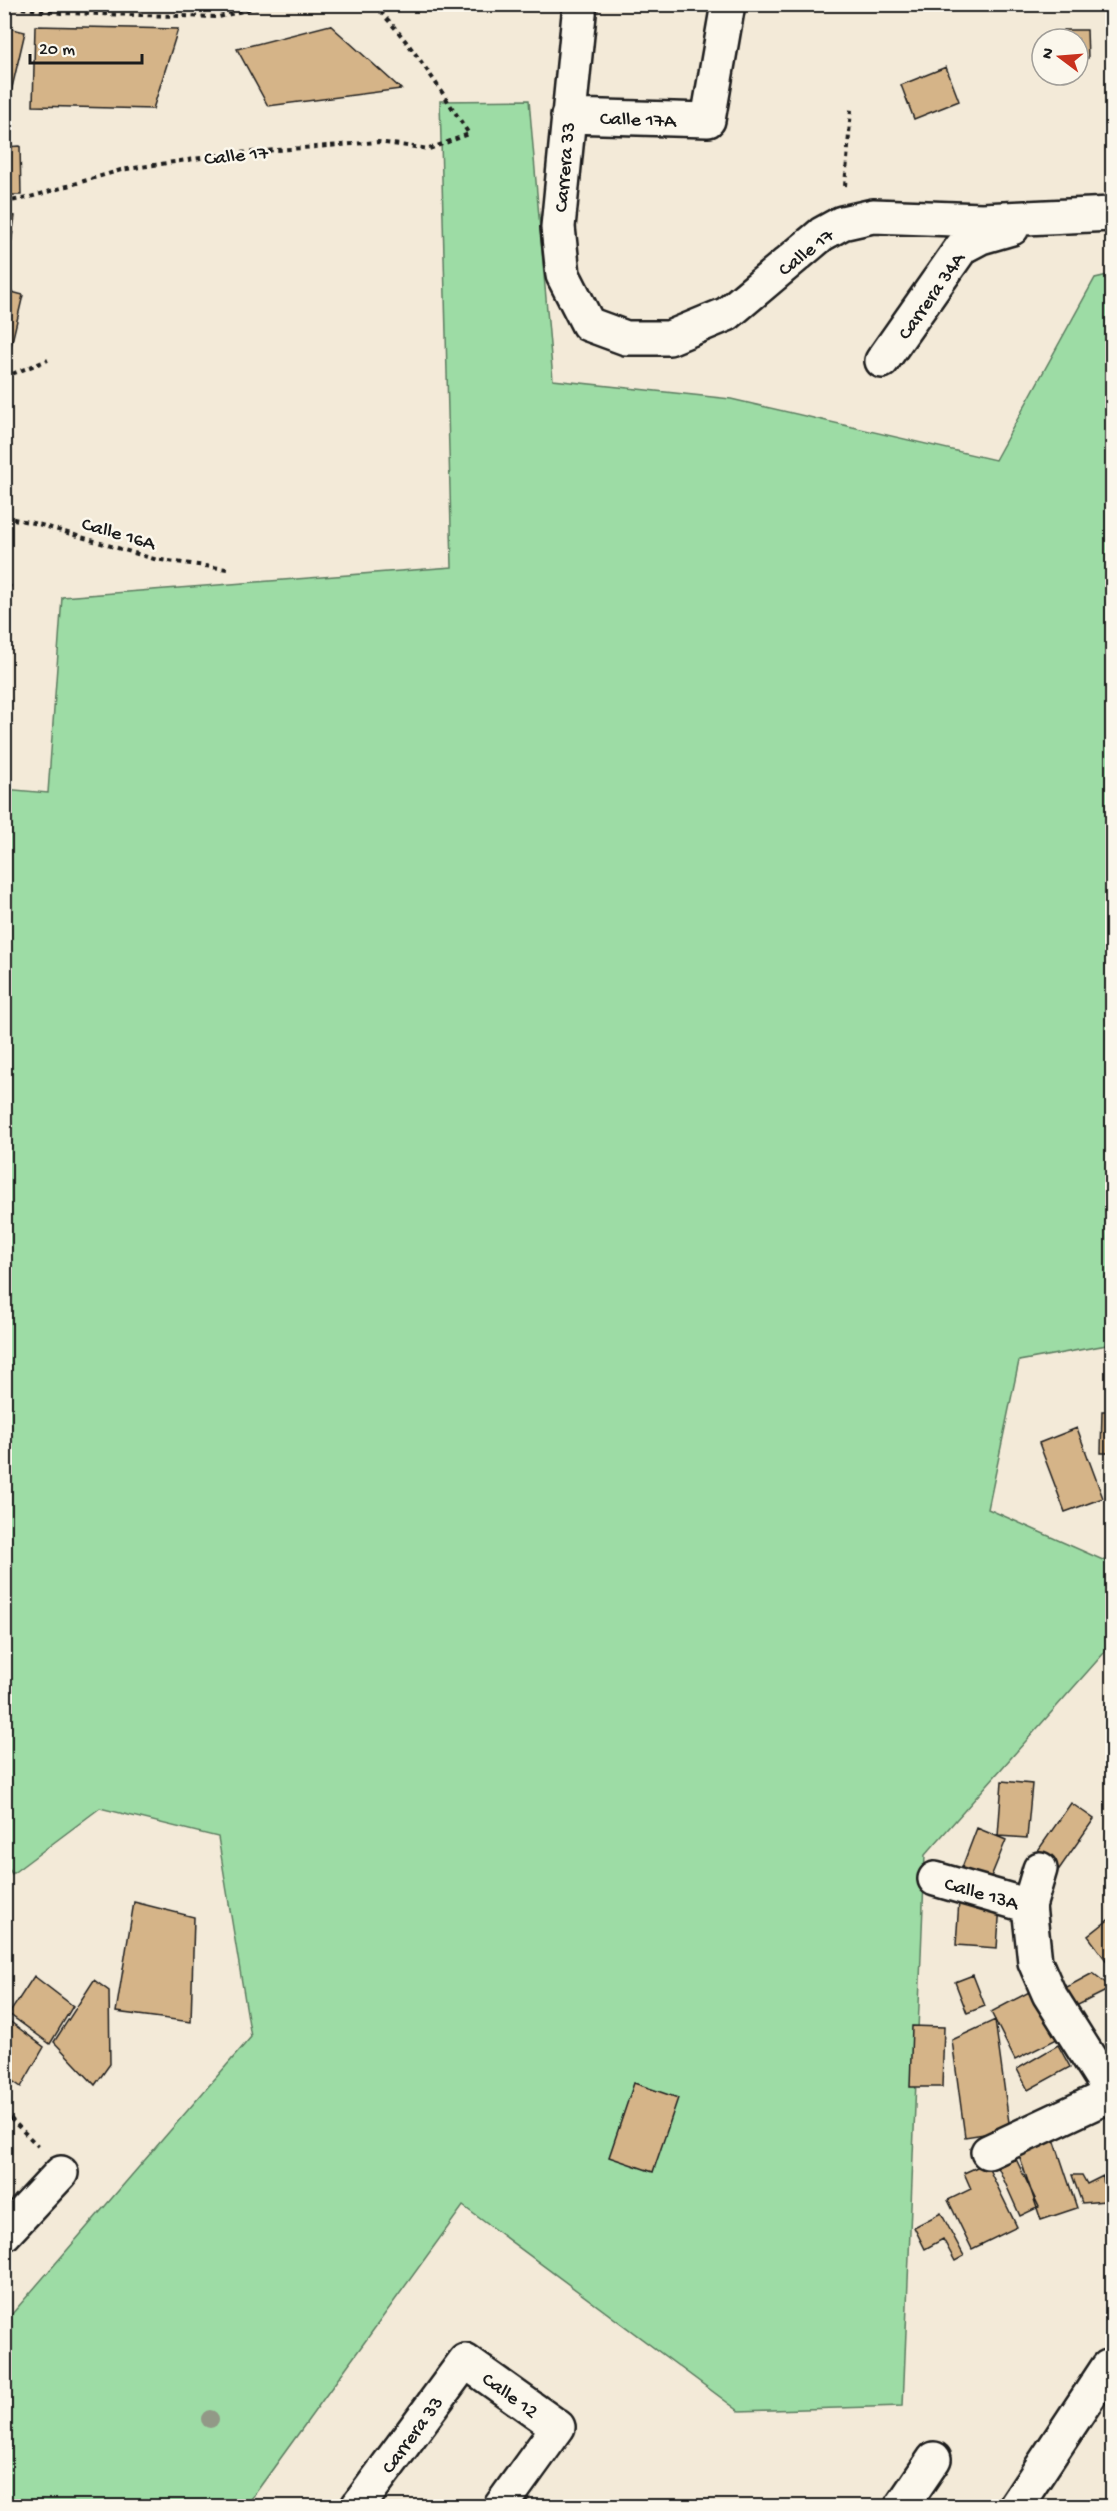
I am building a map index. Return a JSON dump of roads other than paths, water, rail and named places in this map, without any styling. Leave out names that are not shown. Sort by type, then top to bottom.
[{"type":"street","name":"Carrera 33","points":[[580,4],[558,228],[563,275],[588,324]]},
{"type":"street","name":"Calle 17A","points":[[568,116],[708,120],[728,4]]},
{"type":"street","name":"Calle 17","points":[[588,324],[626,338],[669,338],[727,314],[822,234],[842,223],[873,216],[982,220],[1113,214]]},
{"type":"street","name":"Carrera 34A","points":[[882,361],[962,247],[981,237],[1053,217]]},
{"type":"street","points":[[988,2152],[1112,2094],[1049,1994],[1035,1962],[1029,1906],[1040,1869]]},
{"type":"street","name":"Calle 13A","points":[[935,1879],[1029,1906]]},
{"type":"street","points":[[4,2234],[61,2173]]},
{"type":"street","name":"Carrera 33","points":[[358,2506],[465,2361]]},
{"type":"street","name":"Calle 12","points":[[465,2361],[558,2427],[501,2506]]},
{"type":"street","points":[[1016,2506],[1110,2368]]},
{"type":"street","points":[[902,2506],[934,2459]]}]
